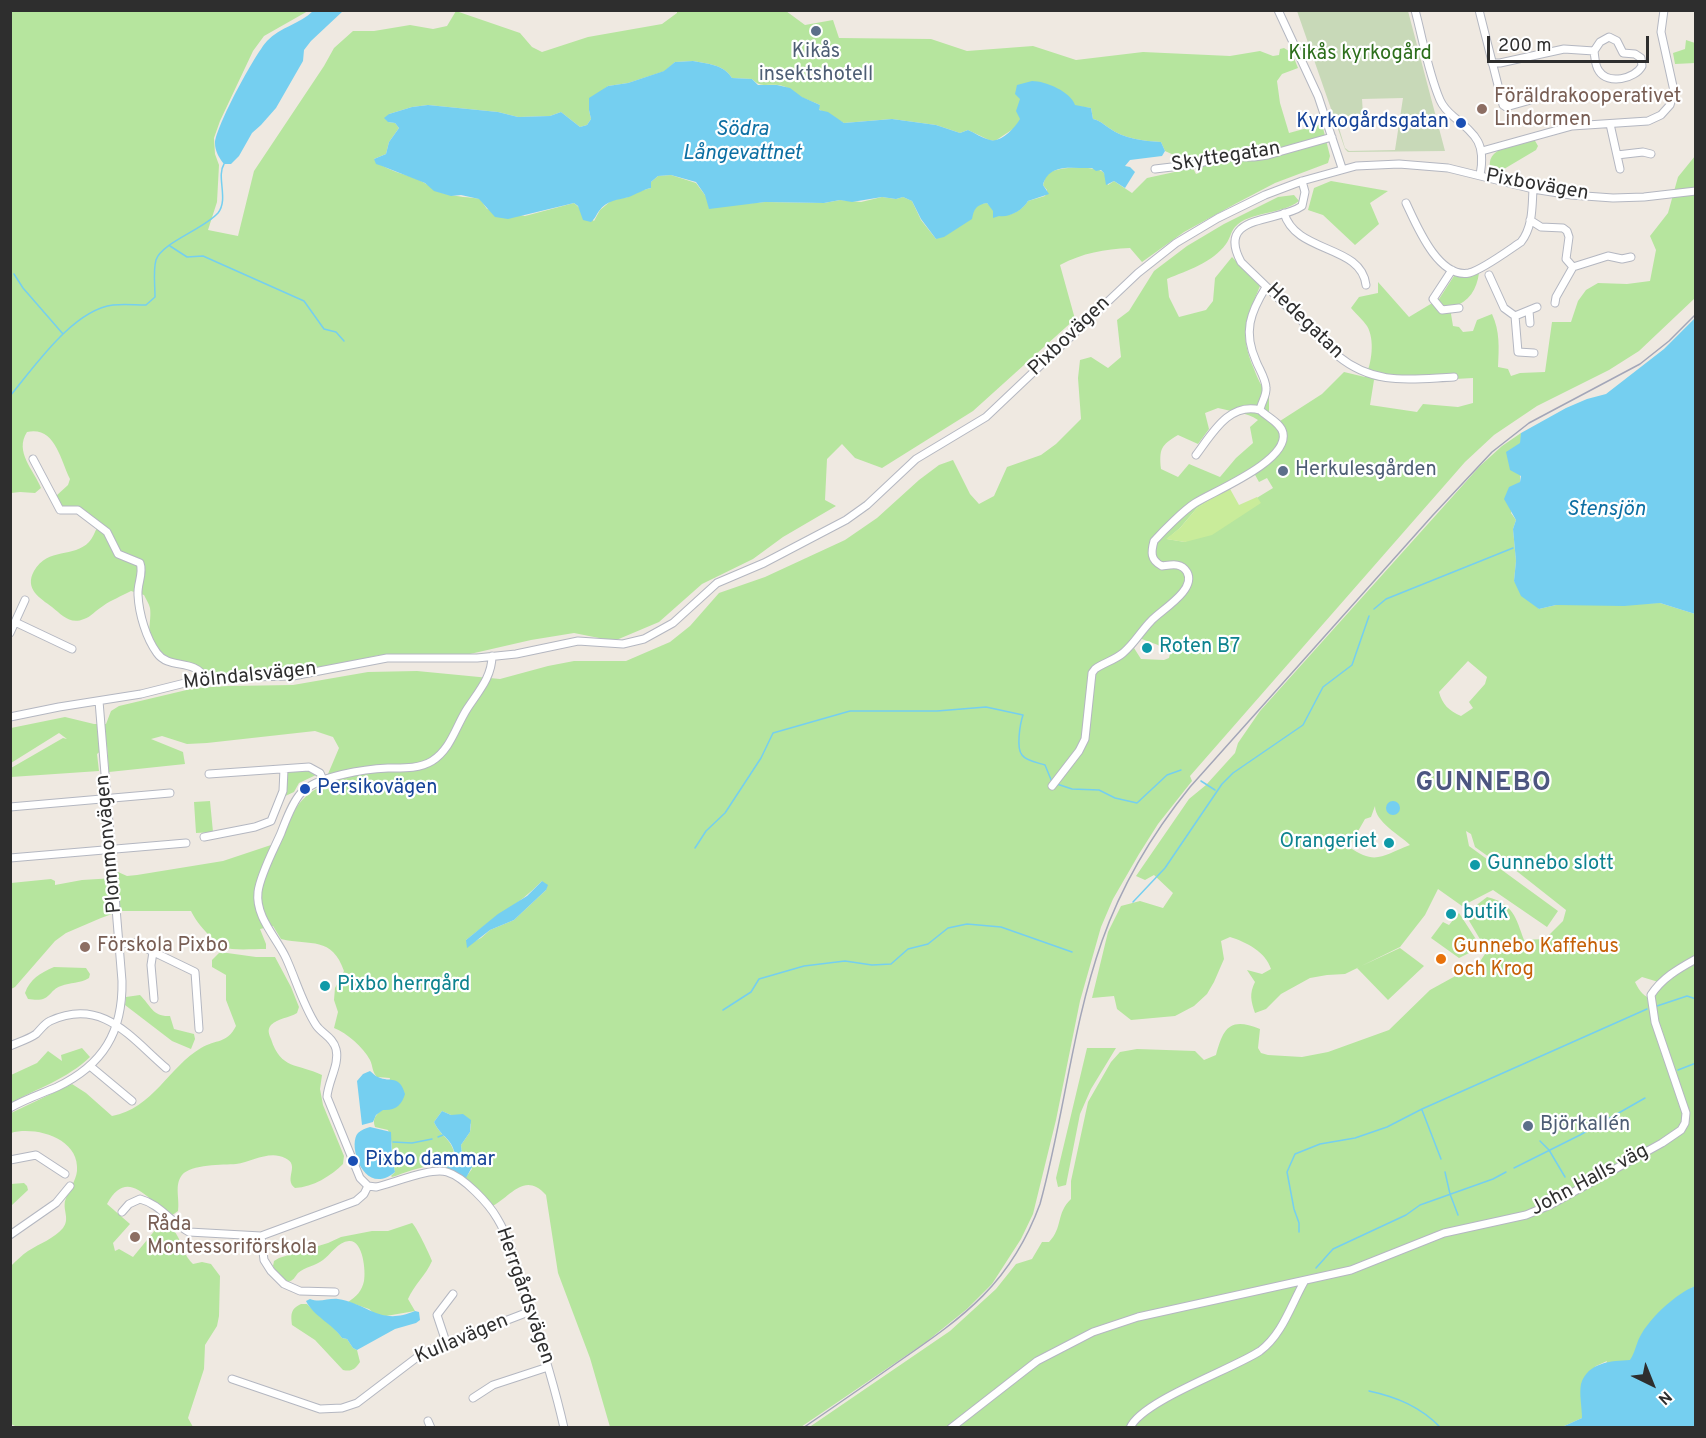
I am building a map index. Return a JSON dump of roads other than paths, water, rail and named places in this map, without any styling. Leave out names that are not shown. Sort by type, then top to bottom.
[{"type":"street","points":[[1278,10],[1310,75],[1342,168]]},
{"type":"street","points":[[1415,10],[1441,104],[1475,135],[1482,151],[1480,175]]},
{"type":"street","points":[[1479,10],[1503,105],[1506,107],[1545,96]]},
{"type":"street","points":[[1482,151],[1572,126],[1654,119],[1665,112],[1672,102],[1674,91],[1662,32],[1664,10]]},
{"type":"street","points":[[1604,38],[1613,38],[1623,53],[1638,56],[1642,66],[1635,75],[1621,79],[1607,78],[1599,71],[1594,51],[1604,38]]},
{"type":"street","points":[[1492,63],[1564,49],[1594,51]]},
{"type":"street","points":[[1610,124],[1620,170]]},
{"type":"street","name":"Skyttegatan","points":[[1155,169],[1197,164],[1222,157],[1254,158],[1332,136]]},
{"type":"street","points":[[1617,155],[1643,152],[1651,154]]},
{"type":"street","name":"Pixbovägen","points":[[492,656],[516,654],[578,641],[632,643],[668,627],[717,583],[764,563],[846,520],[867,505],[916,459],[986,417],[1138,273],[1176,243],[1265,195],[1342,168],[1400,164],[1431,165],[1533,189],[1570,195],[1614,198],[1659,196],[1695,191]]},
{"type":"street","name":"Hedegatan","points":[[1302,181],[1305,192],[1304,203],[1298,209],[1249,223],[1240,231],[1234,248],[1241,262],[1332,351],[1356,369],[1383,379],[1454,376]]},
{"type":"street","points":[[1406,203],[1427,246],[1452,270],[1470,273],[1521,242],[1526,236],[1533,189]]},
{"type":"street","points":[[1284,213],[1288,224],[1306,241],[1338,253],[1355,265],[1366,281],[1366,285]]},
{"type":"street","points":[[1530,220],[1541,227],[1563,228],[1567,231],[1569,237],[1566,259],[1573,267]]},
{"type":"street","points":[[1554,303],[1573,267],[1608,256],[1622,260],[1630,257]]},
{"type":"street","points":[[1452,270],[1433,300],[1442,310],[1459,308]]},
{"type":"street","points":[[1489,275],[1504,308],[1515,316],[1518,352],[1534,353]]},
{"type":"street","points":[[1260,410],[1266,384],[1249,348],[1248,337],[1253,312],[1266,286]]},
{"type":"street","points":[[1515,316],[1537,307]]},
{"type":"street","points":[[1529,311],[1530,323]]},
{"type":"street","points":[[1052,786],[1079,751],[1085,739],[1092,673],[1101,664],[1124,653],[1152,620],[1178,598],[1187,587],[1189,578],[1185,569],[1177,564],[1162,566],[1154,561],[1152,549],[1154,541],[1194,504],[1228,486],[1274,455],[1283,439],[1283,431],[1260,410],[1245,409],[1227,416],[1196,455]]},
{"type":"street","points":[[33,459],[60,510],[78,510],[107,532],[118,554],[140,563],[142,570],[138,595],[140,611],[148,636],[157,653],[170,662],[200,670],[205,678]]},
{"type":"street","points":[[10,633],[25,600]]},
{"type":"street","points":[[15,622],[72,650]]},
{"type":"street","points":[[122,1212],[129,1204],[140,1199],[160,1209],[179,1228],[189,1232],[261,1236],[356,1201],[366,1192],[368,1186],[360,1178],[327,1097],[327,1088],[337,1059],[336,1045],[315,1023],[285,955],[267,925],[258,893],[277,842],[300,794],[323,780],[376,769],[414,767],[432,760],[450,742],[491,669],[492,656]]},
{"type":"street","name":"Mölndalsvägen","points":[[10,717],[141,694],[205,678],[293,676],[387,658],[461,659],[492,656]]},
{"type":"street","name":"Plommonvägen","points":[[10,1108],[81,1074],[90,1066],[104,1050],[117,1026],[123,999],[99,701]]},
{"type":"street","points":[[210,774],[313,768],[320,773],[323,780]]},
{"type":"street","points":[[204,837],[255,827],[271,821],[283,792],[284,769]]},
{"type":"street","points":[[10,807],[170,793]]},
{"type":"street","points":[[10,858],[186,843]]},
{"type":"street","points":[[119,944],[135,943],[195,972],[199,1029]]},
{"type":"street","points":[[153,952],[151,964],[154,999]]},
{"type":"street","name":"John Halls väg","points":[[951,1428],[1037,1361],[1093,1332],[1138,1317],[1351,1270],[1444,1233],[1526,1215],[1610,1172],[1679,1132],[1685,1122],[1686,1113],[1654,1022],[1651,995],[1660,982],[1695,959]]},
{"type":"street","points":[[10,1046],[34,1035],[52,1020],[74,1014],[93,1014],[117,1026],[166,1068]]},
{"type":"street","points":[[90,1066],[132,1101]]},
{"type":"street","points":[[10,1160],[36,1155],[65,1174]]},
{"type":"street","name":"Herrgårdsvägen","points":[[368,1186],[387,1185],[435,1171],[448,1172],[470,1187],[496,1216],[510,1248],[531,1311],[564,1428]]},
{"type":"street","points":[[10,1235],[57,1203],[70,1186]]},
{"type":"street","points":[[261,1236],[264,1260],[269,1269],[284,1284],[300,1291],[335,1292]]},
{"type":"street","points":[[1130,1428],[1137,1418],[1154,1405],[1259,1351],[1277,1333],[1304,1282]]},
{"type":"street","points":[[446,1342],[437,1315],[453,1294]]},
{"type":"street","name":"Kullavägen","points":[[232,1379],[320,1409],[342,1408],[364,1399],[419,1355],[446,1342],[531,1311]]},
{"type":"street","points":[[473,1398],[492,1385],[548,1367]]},
{"type":"water","points":[[313,11],[343,11],[304,50],[303,61],[276,108],[252,133],[239,156],[231,164],[224,164],[216,149],[217,134],[254,60],[272,36]]},
{"type":"water","name":"Södra Långevattnet","points":[[693,61],[720,67],[732,78],[752,79],[758,85],[790,88],[802,97],[820,105],[819,110],[828,112],[844,123],[892,119],[936,125],[960,133],[968,130],[990,140],[999,139],[1007,134],[1020,119],[1016,111],[1020,99],[1015,94],[1017,85],[1038,81],[1063,92],[1073,100],[1075,105],[1091,108],[1093,119],[1115,132],[1134,139],[1161,142],[1165,151],[1162,156],[1130,160],[1125,166],[1135,172],[1125,188],[1114,181],[1106,185],[1104,173],[1101,170],[1063,168],[1056,170],[1046,178],[1043,185],[1049,194],[1028,201],[1019,210],[1007,216],[993,218],[993,211],[987,203],[980,205],[975,210],[972,219],[944,237],[936,239],[921,219],[912,201],[903,197],[896,199],[882,197],[852,202],[840,200],[824,203],[765,202],[709,209],[705,195],[696,182],[671,175],[658,176],[651,182],[651,188],[606,205],[591,222],[583,220],[578,206],[574,203],[508,219],[495,217],[479,199],[461,195],[451,196],[434,191],[425,183],[376,164],[374,159],[386,154],[389,142],[399,128],[395,123],[388,122],[384,118],[389,114],[428,105],[498,112],[518,117],[550,116],[561,112],[580,127],[587,125],[591,119],[589,98],[608,86],[628,83],[664,71],[675,62]]},
{"type":"water","name":"Stensjön","points":[[1695,318],[1695,614],[1660,603],[1624,606],[1556,605],[1539,609],[1521,596],[1514,581],[1516,561],[1513,529],[1516,520],[1504,499],[1509,487],[1520,482],[1521,476],[1510,470],[1506,452],[1520,443],[1521,433],[1566,408],[1606,394],[1664,349]]},
{"type":"water","points":[[1390,801],[1396,801],[1400,808],[1396,815],[1390,815],[1386,811],[1386,805]]},
{"type":"water","points":[[542,881],[548,885],[546,890],[514,920],[490,930],[467,948],[466,940],[498,914],[527,896]]},
{"type":"water","points":[[370,1071],[383,1079],[397,1081],[405,1094],[397,1106],[383,1110],[376,1115],[373,1122],[362,1125],[357,1081],[363,1074]]},
{"type":"water","points":[[442,1111],[451,1115],[463,1114],[471,1120],[470,1132],[461,1145],[462,1154],[473,1165],[466,1178],[446,1167],[447,1163],[455,1158],[450,1142],[434,1122]]},
{"type":"water","points":[[370,1127],[391,1132],[395,1172],[384,1178],[375,1179],[367,1174],[357,1157],[355,1139],[359,1132]]},
{"type":"water","points":[[1695,1286],[1695,1427],[1562,1427],[1582,1418],[1581,1384],[1589,1371],[1608,1362],[1630,1360],[1640,1336],[1652,1319],[1673,1300]]},
{"type":"water","points":[[310,1299],[317,1301],[338,1299],[383,1315],[403,1315],[415,1311],[419,1312],[420,1320],[395,1329],[357,1350],[309,1307],[306,1301]]},
{"type":"waterway","points":[[10,396],[56,341],[84,317],[98,309],[113,305],[146,305],[155,297],[155,268],[160,254],[218,213],[223,195],[221,175],[224,164]]},
{"type":"waterway","points":[[170,246],[187,257],[203,256],[304,301],[324,329],[336,332],[344,341]]},
{"type":"waterway","points":[[14,274],[23,288],[63,334]]},
{"type":"waterway","points":[[1374,609],[1386,599],[1513,548]]},
{"type":"waterway","points":[[1133,902],[1165,868],[1222,784],[1233,773],[1303,725],[1323,687],[1352,665],[1369,616]]},
{"type":"waterway","points":[[695,848],[706,831],[725,813],[761,758],[773,733],[850,711],[937,711],[986,707],[1023,715],[1019,736],[1020,752],[1026,759],[1045,765],[1052,782]]},
{"type":"waterway","points":[[1057,784],[1072,789],[1099,790],[1115,798],[1137,803],[1167,775],[1181,770]]},
{"type":"waterway","points":[[1201,781],[1215,790]]},
{"type":"waterway","points":[[723,1010],[751,992],[759,979],[804,966],[845,961],[872,965],[891,964],[908,949],[928,944],[948,928],[967,924],[1001,927],[1072,952]]},
{"type":"waterway","points":[[1657,1006],[1687,996],[1696,999]]},
{"type":"waterway","points":[[1299,1232],[1287,1172],[1295,1154],[1320,1144],[1355,1138],[1387,1127],[1422,1109],[1647,1009]]},
{"type":"waterway","points":[[1678,1070],[1696,1063]]},
{"type":"waterway","points":[[1514,1168],[1580,1135],[1645,1098]]},
{"type":"waterway","points":[[1422,1110],[1441,1159]]},
{"type":"waterway","points":[[438,1137],[443,1135]]},
{"type":"waterway","points":[[393,1142],[412,1143],[432,1139]]},
{"type":"waterway","points":[[1540,1141],[1549,1150],[1565,1177]]},
{"type":"waterway","points":[[1445,1172],[1458,1215]]},
{"type":"waterway","points":[[1316,1268],[1333,1249],[1406,1215],[1420,1205],[1493,1179],[1506,1172]]},
{"type":"waterway","points":[[1369,1391],[1408,1404],[1425,1414],[1441,1428]]},
{"type":"railway","points":[[803,1428],[965,1313],[1000,1277],[1015,1256],[1040,1204],[1056,1139],[1083,1006],[1102,941],[1139,860],[1190,787],[1492,452],[1529,423],[1640,364],[1669,341],[1696,314]]},
{"type":"place","name":"Kikås insektshotell","points":[[816,31]]},
{"type":"place","name":"Föräldrakooperativet Lindormen","points":[[1482,109]]},
{"type":"place","name":"Kyrkogårdsgatan","points":[[1461,123]]},
{"type":"place","name":"Herkulesgården","points":[[1283,471]]},
{"type":"place","name":"Roten B7","points":[[1147,648]]},
{"type":"place","name":"Persikovägen","points":[[305,789]]},
{"type":"place","name":"Orangeriet","points":[[1389,843]]},
{"type":"place","name":"Gunnebo slott","points":[[1475,865]]},
{"type":"place","name":"butik","points":[[1451,914]]},
{"type":"place","name":"Förskola Pixbo","points":[[85,947]]},
{"type":"place","name":"Gunnebo Kaffehus och Krog","points":[[1441,959]]},
{"type":"place","name":"Pixbo herrgård","points":[[325,986]]},
{"type":"place","name":"Björkallén","points":[[1528,1126]]},
{"type":"place","name":"Pixbo dammar","points":[[353,1161]]},
{"type":"place","name":"Råda Montessoriförskola","points":[[135,1237]]},
{"type":"district","name":"GUNNEBO","points":[[1484,785]]},
{"type":"park label","name":"Kikås kyrkogård","points":[[1360,55]]}]
